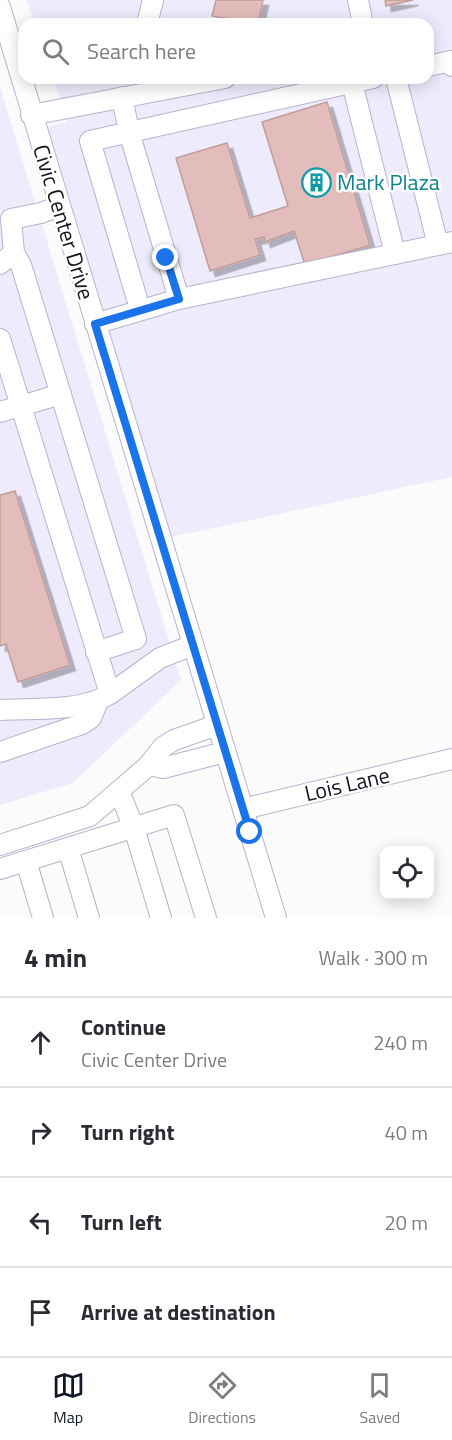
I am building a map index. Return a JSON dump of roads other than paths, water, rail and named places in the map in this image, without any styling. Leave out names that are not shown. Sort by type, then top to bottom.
[{"type":"street","points":[[148,18],[153,0]]},
{"type":"street","points":[[358,0],[362,18]]},
{"type":"street","name":"Civic Center Drive","points":[[0,7],[4,37],[18,77]]},
{"type":"street","points":[[434,65],[451,61],[452,66]]},
{"type":"street","name":"Civic Center Drive","points":[[20,84],[276,918]]},
{"type":"street","points":[[31,115],[128,90],[176,84]]},
{"type":"street","points":[[141,309],[90,141],[347,84]]},
{"type":"street","points":[[352,84],[395,254]]},
{"type":"street","points":[[95,324],[179,299],[445,244],[398,84]]},
{"type":"street","points":[[128,90],[129,132],[179,299]]},
{"type":"street","points":[[59,206],[41,213],[6,221],[7,258],[21,266],[136,639],[96,652]]},
{"type":"street","points":[[0,339],[96,652],[104,697],[91,717],[82,724],[0,752]]},
{"type":"street","points":[[0,412],[61,394]]},
{"type":"street","points":[[0,710],[76,705],[104,697],[160,658],[193,645]]},
{"type":"street","points":[[0,845],[90,816],[149,765],[163,747],[174,740],[217,725]]},
{"type":"street","points":[[149,765],[163,768],[225,752]]},
{"type":"street","name":"Lois Lane","points":[[243,809],[452,759]]},
{"type":"street","points":[[119,791],[134,828],[161,918]]},
{"type":"street","points":[[0,869],[174,815],[206,918]]},
{"type":"street","points":[[68,848],[89,918]]},
{"type":"street","points":[[26,861],[43,918]]},
{"type":"place","name":"Mark Plaza","points":[[316,182]]}]
